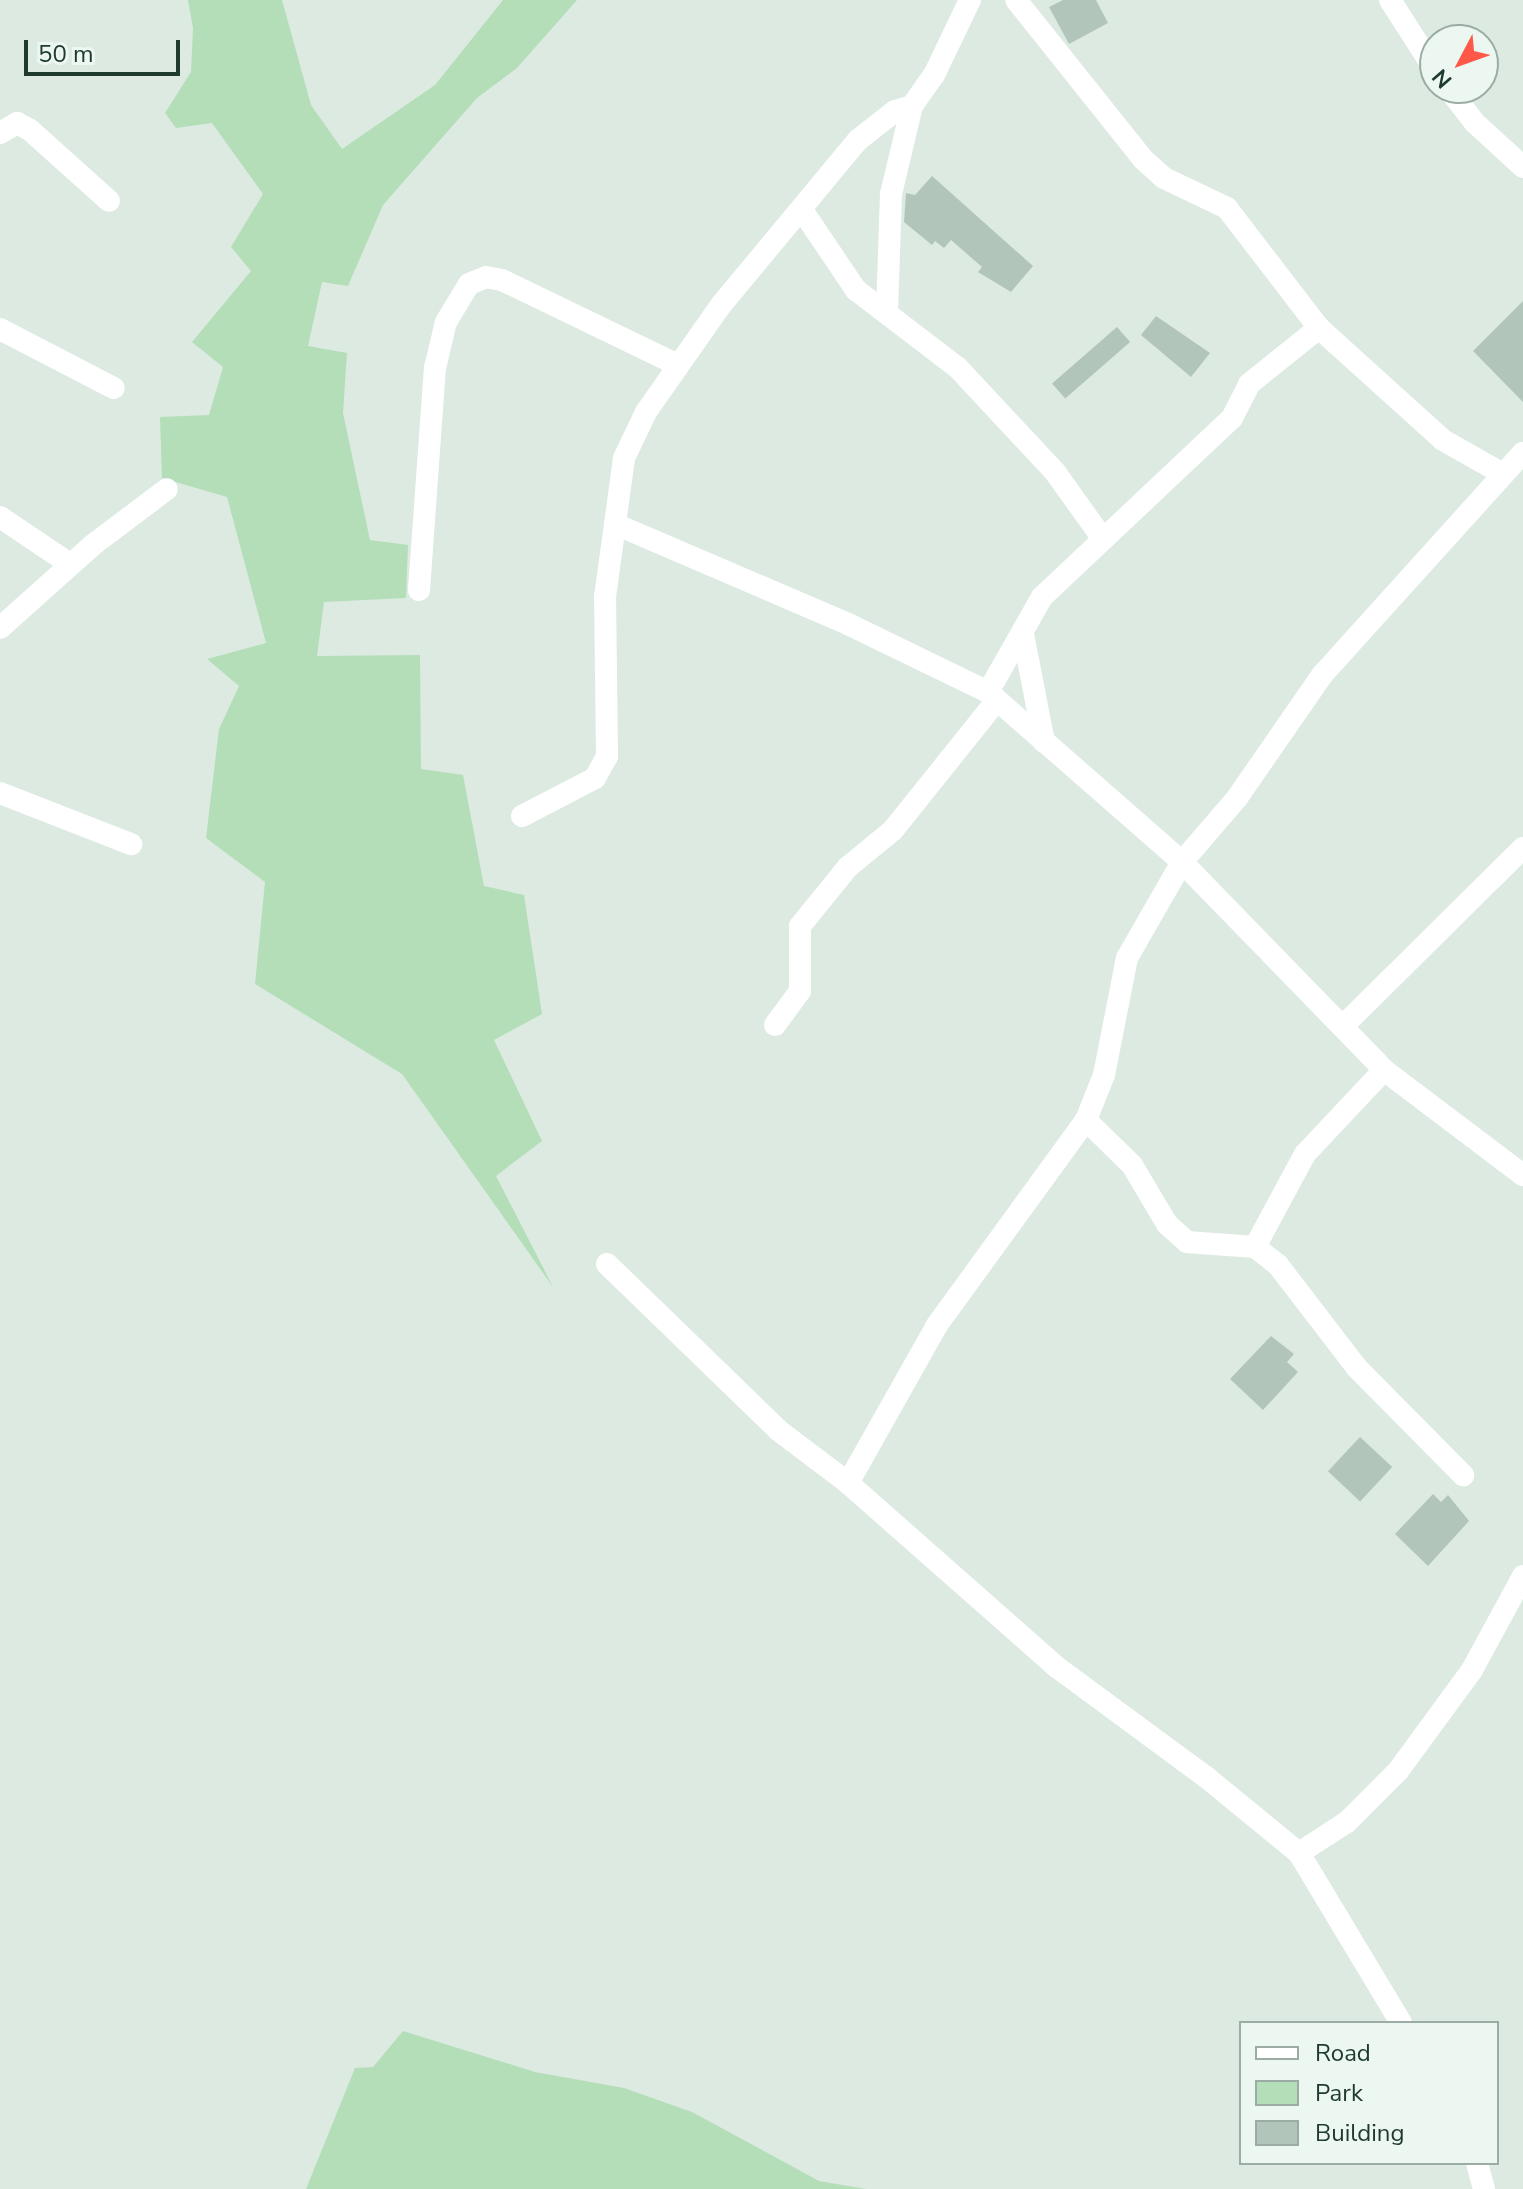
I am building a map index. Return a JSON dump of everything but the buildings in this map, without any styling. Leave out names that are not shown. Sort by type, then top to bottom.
[{"type":"street","points":[[887,313],[891,194],[912,106],[934,75],[969,0]]},
{"type":"street","points":[[1016,0],[1143,159],[1164,178],[1227,208],[1319,328],[1443,440],[1503,474]]},
{"type":"street","points":[[1390,0],[1419,45]]},
{"type":"street","points":[[1460,104],[1475,123],[1523,167]]},
{"type":"street","points":[[522,816],[595,778],[607,756],[605,597],[624,458],[678,365],[858,140],[895,111],[912,106]]},
{"type":"street","points":[[0,133],[17,123],[30,130],[109,201]]},
{"type":"street","points":[[802,210],[856,290],[958,368],[1055,472],[1103,539]]},
{"type":"street","points":[[419,590],[435,368],[446,322],[469,284],[486,277],[502,280],[678,365]]},
{"type":"street","points":[[775,1025],[800,991],[800,926],[848,867],[893,830],[992,696],[1042,597],[1232,418],[1249,384],[1319,328]]},
{"type":"street","points":[[0,329],[114,388]]},
{"type":"street","points":[[848,1483],[937,1325],[1086,1120],[1104,1075],[1127,958],[1182,862],[1237,798],[1323,674],[1523,453]]},
{"type":"street","points":[[0,628],[70,564],[167,489]]},
{"type":"street","points":[[0,517],[70,564]]},
{"type":"street","points":[[615,524],[848,624],[992,696],[1182,862],[1384,1070],[1523,1175]]},
{"type":"street","points":[[1023,634],[1044,742]]},
{"type":"street","points":[[0,793],[131,844]]},
{"type":"street","points":[[1343,1026],[1523,848]]},
{"type":"street","points":[[1255,1247],[1305,1154],[1384,1070]]},
{"type":"street","points":[[1086,1120],[1132,1165],[1167,1224],[1187,1242],[1255,1247],[1278,1265],[1357,1368],[1463,1475]]},
{"type":"street","points":[[607,1264],[742,1399],[848,1483],[1058,1668],[1206,1777],[1299,1853],[1400,2021]]},
{"type":"street","points":[[1299,1853],[1347,1822],[1398,1771],[1472,1670],[1523,1576]]},
{"type":"street","points":[[1478,2165],[1484,2189]]},
{"type":"green space","points":[[188,0],[282,0],[311,105],[342,149],[435,85],[503,0],[577,0],[517,68],[477,98],[383,205],[348,286],[322,282],[308,346],[347,353],[343,413],[370,540],[408,545],[406,598],[324,602],[317,656],[420,655],[421,769],[463,775],[484,886],[524,895],[542,1014],[494,1040],[542,1141],[496,1176],[553,1287],[402,1074],[255,984],[265,882],[206,838],[219,729],[239,686],[207,659],[266,643],[227,497],[162,478],[160,417],[209,415],[223,367],[192,342],[251,271],[231,247],[263,194],[212,123],[176,128],[165,113],[191,72],[193,28]]},
{"type":"green space","points":[[403,2031],[535,2072],[624,2088],[692,2112],[819,2181],[866,2189],[306,2189],[355,2068],[373,2067]]}]
